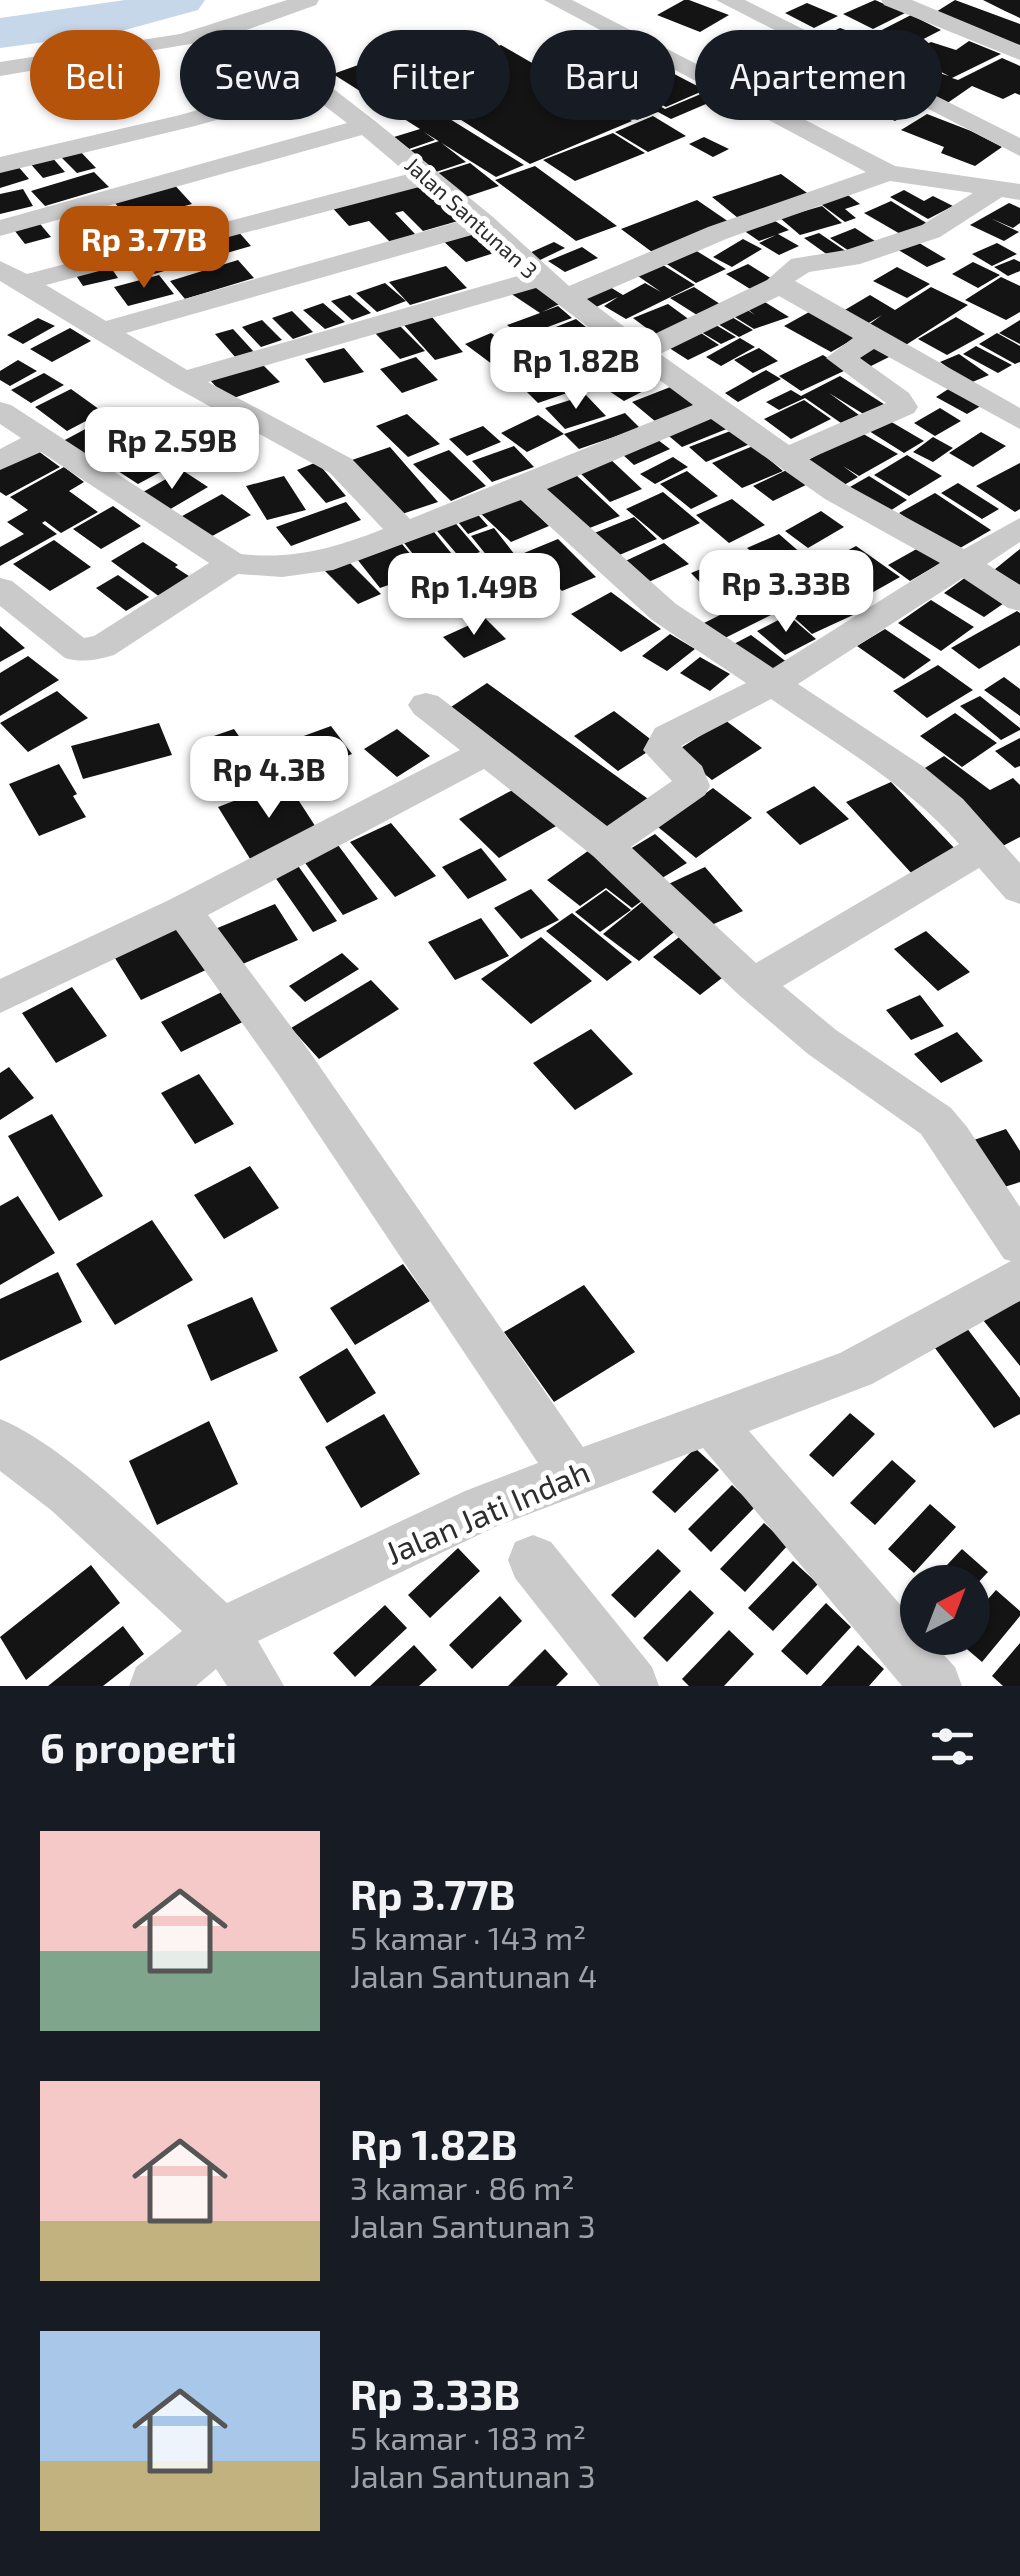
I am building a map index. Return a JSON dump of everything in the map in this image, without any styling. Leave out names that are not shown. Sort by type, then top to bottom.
[{"type":"street","points":[[229,30],[308,0]]},
{"type":"street","points":[[555,0],[888,173],[1008,191]]},
{"type":"street","points":[[727,0],[1020,148]]},
{"type":"street","points":[[892,0],[1020,54]]},
{"type":"street","points":[[0,69],[180,40]]},
{"type":"street","name":"Jalan Santunan 3","points":[[336,103],[484,223],[540,278],[714,407],[836,492],[919,535],[1020,600]]},
{"type":"street","points":[[0,165],[190,120]]},
{"type":"street","points":[[0,228],[366,126]]},
{"type":"street","points":[[568,298],[717,233],[888,173]]},
{"type":"street","points":[[12,276],[429,176]]},
{"type":"street","points":[[641,352],[779,284],[801,264],[850,258],[931,231],[1008,191]]},
{"type":"street","points":[[102,330],[484,223]]},
{"type":"street","points":[[12,276],[183,380],[341,466],[405,532]]},
{"type":"street","points":[[183,380],[540,278]]},
{"type":"street","points":[[779,284],[1017,416]]},
{"type":"street","points":[[786,458],[903,407],[899,399],[841,360],[842,354],[871,338]]},
{"type":"street","points":[[0,411],[232,563],[258,568],[300,568],[526,486],[714,407]]},
{"type":"street","points":[[0,461],[42,439]]},
{"type":"street","points":[[526,486],[664,612],[911,776],[986,846],[1020,889]]},
{"type":"street","points":[[606,846],[692,786],[690,775],[661,750],[664,741],[774,683],[1020,528]]},
{"type":"street","points":[[0,589],[77,650],[90,650],[102,647],[232,563]]},
{"type":"street","points":[[426,705],[606,846],[753,984],[822,1042],[918,1105],[952,1140],[1020,1245]]},
{"type":"street","points":[[6,982],[184,910],[489,752]]},
{"type":"street","points":[[753,984],[986,846]]},
{"type":"street","points":[[184,910],[294,1062],[573,1473]]},
{"type":"street","name":"Jalan Jati Indah","points":[[154,1686],[220,1632],[482,1508],[855,1370],[1020,1278]]},
{"type":"street","points":[[710,1421],[936,1686]]},
{"type":"street","points":[[0,1442],[68,1493],[220,1632],[258,1686]]},
{"type":"street","points":[[532,1560],[633,1686]]},
{"type":"building","points":[[689,0],[729,15],[703,30],[695,30],[657,15]]},
{"type":"building","points":[[875,0],[905,13],[873,29],[843,14]]},
{"type":"building","points":[[955,0],[1020,24],[1020,50],[931,15]]},
{"type":"building","points":[[983,0],[1020,0],[1020,18],[1005,11]]},
{"type":"building","points":[[807,3],[838,16],[814,28],[785,13]]},
{"type":"building","points":[[911,15],[941,30],[882,30]]},
{"type":"building","points":[[969,41],[1001,54],[952,78],[958,80],[1002,58],[1020,66],[1020,95],[1015,93],[1003,99],[972,86],[946,104],[942,103],[942,74],[949,76],[942,72],[942,46],[956,50]]},
{"type":"building","points":[[510,50],[530,62],[530,120],[632,121],[530,164],[461,120],[510,120]]},
{"type":"building","points":[[356,66],[356,89],[336,76]]},
{"type":"building","points":[[675,74],[695,85],[695,94],[675,103]]},
{"type":"building","points":[[695,96],[695,109],[675,117],[675,105]]},
{"type":"building","points":[[406,120],[451,120],[524,165],[496,177],[424,132],[435,140],[409,149],[394,137],[420,129]]},
{"type":"building","points":[[644,120],[660,120],[686,136],[648,152],[615,132]]},
{"type":"building","points":[[917,120],[942,120],[1002,147],[975,166],[941,153],[944,147],[901,130]]},
{"type":"building","points":[[613,133],[645,153],[575,181],[543,160]]},
{"type":"building","points":[[704,137],[729,149],[713,157],[689,144]]},
{"type":"building","points":[[439,141],[466,162],[430,174],[403,153]]},
{"type":"building","points":[[78,149],[96,168],[77,173],[59,155]]},
{"type":"building","points":[[50,155],[65,172],[43,178],[28,161]]},
{"type":"building","points":[[470,163],[499,186],[460,199],[432,175]]},
{"type":"building","points":[[16,164],[29,179],[0,188],[0,168]]},
{"type":"building","points":[[535,166],[617,226],[576,241],[495,180]]},
{"type":"building","points":[[94,172],[109,187],[45,206],[31,191]]},
{"type":"building","points":[[781,174],[814,198],[743,222],[712,197]]},
{"type":"building","points":[[416,180],[458,221],[423,231],[403,211],[395,213],[416,235],[390,242],[369,221],[349,226],[329,204]]},
{"type":"building","points":[[171,181],[192,204],[130,221],[110,197]]},
{"type":"building","points":[[23,189],[33,206],[0,214],[0,194]]},
{"type":"building","points":[[904,190],[924,201],[933,196],[953,206],[928,219],[890,197]]},
{"type":"building","points":[[845,193],[860,204],[845,209],[856,218],[845,222],[818,202]]},
{"type":"building","points":[[697,200],[729,222],[652,252],[621,229]]},
{"type":"building","points":[[891,201],[928,224],[902,235],[864,213]]},
{"type":"building","points":[[1009,203],[1020,208],[1020,223],[1013,228],[990,218],[1019,232],[1004,241],[970,225]]},
{"type":"building","points":[[822,206],[842,223],[800,235],[780,218]]},
{"type":"building","points":[[769,217],[789,230],[778,234],[799,246],[779,255],[759,243],[776,235],[759,241],[740,228]]},
{"type":"building","points":[[36,219],[51,237],[25,244],[11,226]]},
{"type":"building","points":[[114,223],[128,243],[96,251],[82,231]]},
{"type":"building","points":[[855,228],[878,243],[852,253],[830,238]]},
{"type":"building","points":[[237,230],[251,246],[140,278],[127,261]]},
{"type":"building","points":[[468,230],[494,253],[466,262],[441,239]]},
{"type":"building","points":[[819,233],[847,252],[832,258],[804,238]]},
{"type":"building","points":[[909,237],[946,259],[927,267],[890,245]]},
{"type":"building","points":[[743,239],[762,249],[732,267],[713,257]]},
{"type":"building","points":[[554,242],[565,248],[538,261],[527,254]]},
{"type":"building","points":[[997,243],[1017,254],[992,266],[972,254]]},
{"type":"building","points":[[582,247],[598,258],[565,272],[548,261]]},
{"type":"building","points":[[695,250],[726,269],[696,283],[665,263]]},
{"type":"building","points":[[1014,259],[1020,262],[1020,271],[1008,276],[994,267]]},
{"type":"building","points":[[238,260],[254,278],[185,299],[170,281]]},
{"type":"building","points":[[973,262],[1000,275],[978,288],[952,274]]},
{"type":"building","points":[[748,264],[777,282],[755,292],[726,274]]},
{"type":"building","points":[[663,265],[695,285],[626,319],[604,306],[618,297],[594,308],[582,300],[610,287],[623,295],[645,283],[661,292],[638,276]]},
{"type":"building","points":[[110,266],[118,278],[83,286],[75,274]]},
{"type":"building","points":[[446,266],[467,288],[410,305],[389,282]]},
{"type":"building","points":[[897,267],[930,284],[907,298],[873,281]]},
{"type":"building","points":[[159,275],[174,294],[128,306],[114,287]]},
{"type":"building","points":[[1001,277],[1020,286],[1020,312],[1006,320],[965,300]]},
{"type":"building","points":[[535,282],[564,302],[542,312],[558,306],[572,318],[521,337],[507,325],[540,313],[510,293]]},
{"type":"building","points":[[385,283],[406,301],[377,312],[356,293]]},
{"type":"building","points":[[694,287],[720,304],[697,315],[670,298]]},
{"type":"building","points":[[931,287],[968,305],[898,350],[860,331],[882,315],[862,327],[838,314],[870,295],[895,310]]},
{"type":"building","points":[[350,295],[371,313],[352,320],[331,301]]},
{"type":"building","points":[[760,299],[789,317],[754,329],[730,314],[743,307],[755,315],[745,307]]},
{"type":"building","points":[[323,303],[345,322],[325,329],[303,310]]},
{"type":"building","points":[[668,304],[694,323],[657,336],[633,318]]},
{"type":"building","points":[[292,311],[313,332],[293,339],[272,318]]},
{"type":"building","points":[[811,311],[857,337],[831,352],[784,326]]},
{"type":"building","points":[[727,314],[753,330],[739,337],[713,321]]},
{"type":"building","points":[[431,316],[463,352],[435,360],[403,324]]},
{"type":"building","points":[[956,317],[985,334],[947,355],[918,339]]},
{"type":"building","points":[[38,318],[55,326],[23,344],[7,335]]},
{"type":"building","points":[[576,319],[592,332],[574,335],[577,338],[549,349],[533,336]]},
{"type":"building","points":[[262,320],[282,340],[261,347],[242,327]]},
{"type":"building","points":[[1020,320],[1020,344],[999,333]]},
{"type":"building","points":[[711,322],[736,337],[721,344],[696,329]]},
{"type":"building","points":[[399,325],[425,351],[400,359],[375,333]]},
{"type":"building","points":[[70,328],[91,341],[52,362],[30,349]]},
{"type":"building","points":[[233,329],[254,352],[236,358],[215,334]]},
{"type":"building","points":[[695,329],[719,345],[688,360],[663,344]]},
{"type":"building","points":[[603,331],[631,348],[611,358],[584,341]]},
{"type":"building","points":[[491,333],[523,355],[496,367],[465,344]]},
{"type":"building","points":[[997,333],[1020,346],[1020,362],[1015,364],[979,344]]},
{"type":"building","points":[[740,338],[755,347],[721,366],[706,357]]},
{"type":"building","points":[[578,339],[605,360],[593,367],[605,362],[624,377],[597,388],[551,350]]},
{"type":"building","points":[[871,344],[891,356],[861,371],[842,359]]},
{"type":"building","points":[[976,346],[1012,365],[998,373],[963,354]]},
{"type":"building","points":[[344,348],[364,372],[324,383],[305,359]]},
{"type":"building","points":[[759,348],[778,361],[753,373],[734,360]]},
{"type":"building","points":[[959,354],[989,375],[970,383],[940,362]]},
{"type":"building","points":[[823,355],[846,370],[801,391],[779,376]]},
{"type":"building","points":[[416,357],[438,380],[402,393],[380,369]]},
{"type":"building","points":[[541,359],[573,391],[538,403],[506,371]]},
{"type":"building","points":[[18,360],[37,371],[10,386],[0,380],[0,371]]},
{"type":"building","points":[[261,363],[280,382],[228,400],[210,380]]},
{"type":"building","points":[[766,370],[781,379],[738,402],[725,393]]},
{"type":"building","points":[[638,372],[657,384],[624,401],[606,389]]},
{"type":"building","points":[[44,373],[64,385],[31,403],[11,390]]},
{"type":"building","points":[[840,376],[890,408],[870,418],[829,393],[859,415],[841,423],[805,398],[779,410],[766,402],[791,390],[801,396]]},
{"type":"building","points":[[678,384],[702,404],[656,422],[632,402]]},
{"type":"building","points":[[953,386],[984,404],[967,414],[936,397]]},
{"type":"building","points":[[71,389],[103,412],[67,431],[35,407]]},
{"type":"building","points":[[586,395],[606,416],[565,429],[545,408]]},
{"type":"building","points":[[804,400],[831,419],[791,439],[764,419]]},
{"type":"building","points":[[940,408],[961,421],[935,436],[914,423]]},
{"type":"building","points":[[710,412],[729,428],[682,447],[663,431]]},
{"type":"building","points":[[625,413],[640,428],[579,449],[564,434]]},
{"type":"building","points":[[407,414],[440,444],[408,457],[376,426]]},
{"type":"building","points":[[538,415],[564,434],[527,452],[501,433]]},
{"type":"building","points":[[104,419],[124,432],[83,454],[63,441]]},
{"type":"building","points":[[888,420],[924,441],[904,453],[869,431]]},
{"type":"building","points":[[483,426],[501,442],[467,456],[449,439]]},
{"type":"building","points":[[733,430],[750,444],[706,462],[689,447]]},
{"type":"building","points":[[860,432],[898,454],[859,476],[843,466],[858,477],[837,489],[799,465]]},
{"type":"building","points":[[981,432],[1006,446],[973,467],[949,453]]},
{"type":"building","points":[[131,433],[151,448],[108,469],[88,453]]},
{"type":"building","points":[[933,437],[953,448],[933,462],[913,452]]},
{"type":"building","points":[[658,440],[670,449],[634,465],[622,454]]},
{"type":"building","points":[[514,446],[534,467],[492,482],[472,461]]},
{"type":"building","points":[[753,446],[783,471],[742,488],[712,463]]},
{"type":"building","points":[[390,447],[438,502],[396,516],[349,461]]},
{"type":"building","points":[[34,448],[60,467],[6,496],[0,492],[0,466]]},
{"type":"building","points":[[157,449],[177,463],[138,484],[118,471]]},
{"type":"building","points":[[449,450],[486,486],[451,501],[413,464]]},
{"type":"building","points":[[907,455],[942,476],[909,496],[874,475]]},
{"type":"building","points":[[608,457],[642,489],[610,502],[576,469]]},
{"type":"building","points":[[673,457],[688,467],[655,484],[640,474]]},
{"type":"building","points":[[317,462],[346,496],[326,503],[297,470]]},
{"type":"building","points":[[1020,463],[1020,509],[1015,512],[976,486]]},
{"type":"building","points":[[64,467],[84,482],[69,491],[98,512],[61,533],[45,521],[42,523],[57,534],[0,566],[0,547],[24,534],[7,522],[28,510],[10,497]]},
{"type":"building","points":[[793,467],[812,482],[773,501],[753,486]]},
{"type":"building","points":[[182,470],[208,487],[162,514],[136,496]]},
{"type":"building","points":[[687,471],[718,496],[691,509],[660,484]]},
{"type":"building","points":[[575,474],[620,516],[582,531],[538,489]]},
{"type":"building","points":[[284,476],[306,510],[267,520],[246,486]]},
{"type":"building","points":[[869,476],[907,500],[882,516],[843,491]]},
{"type":"building","points":[[958,483],[999,509],[982,519],[941,493]]},
{"type":"building","points":[[663,492],[700,523],[663,540],[626,509]]},
{"type":"building","points":[[935,493],[991,530],[955,551],[899,513]]},
{"type":"building","points":[[222,494],[251,515],[203,541],[175,520]]},
{"type":"building","points":[[517,496],[549,526],[511,542],[479,512]]},
{"type":"building","points":[[732,499],[765,525],[729,543],[696,515]]},
{"type":"building","points":[[346,502],[361,520],[291,546],[276,527]]},
{"type":"building","points":[[113,506],[141,526],[101,549],[73,529]]},
{"type":"building","points":[[473,509],[488,526],[468,534],[453,516]]},
{"type":"building","points":[[821,511],[844,527],[808,548],[785,531]]},
{"type":"building","points":[[634,517],[657,539],[610,559],[587,536]]},
{"type":"building","points":[[452,519],[480,552],[461,559],[432,525]]},
{"type":"building","points":[[430,527],[456,559],[426,570],[400,538]]},
{"type":"building","points":[[494,528],[515,555],[492,562],[471,536]]},
{"type":"building","points":[[779,534],[803,555],[772,569],[747,548]]},
{"type":"building","points":[[398,539],[425,572],[380,588],[353,554]]},
{"type":"building","points":[[558,539],[596,577],[562,591],[524,553]]},
{"type":"building","points":[[54,540],[91,567],[50,591],[13,564]]},
{"type":"building","points":[[143,542],[195,580],[164,600],[111,561]]},
{"type":"building","points":[[664,543],[689,564],[644,584],[621,563]]},
{"type":"building","points":[[856,546],[900,577],[868,595],[825,563]]},
{"type":"building","points":[[922,546],[944,561],[910,581],[888,565]]},
{"type":"building","points":[[1020,549],[1020,585],[994,570]]},
{"type":"building","points":[[734,556],[761,583],[717,600],[691,573]]},
{"type":"building","points":[[344,557],[381,594],[358,604],[321,567]]},
{"type":"building","points":[[824,563],[843,579],[723,639],[704,623]]},
{"type":"building","points":[[970,574],[1010,599],[984,617],[944,593]]},
{"type":"building","points":[[118,575],[149,597],[126,611],[96,588]]},
{"type":"building","points":[[611,592],[661,629],[621,652],[571,614]]},
{"type":"building","points":[[828,594],[853,615],[812,634],[787,611]]},
{"type":"building","points":[[931,600],[974,627],[941,651],[898,623]]},
{"type":"building","points":[[1017,611],[1020,645],[979,669],[951,648]]},
{"type":"building","points":[[788,615],[816,639],[785,655],[757,631]]},
{"type":"building","points":[[485,618],[506,639],[464,658],[443,637]]},
{"type":"building","points":[[0,626],[25,648],[0,662]]},
{"type":"building","points":[[885,629],[931,660],[904,679],[857,646]]},
{"type":"building","points":[[670,634],[695,649],[667,671],[642,656]]},
{"type":"building","points":[[751,635],[792,666],[771,679],[730,646]]},
{"type":"building","points":[[28,656],[59,680],[0,716],[0,673]]},
{"type":"building","points":[[700,657],[730,674],[710,691],[680,673]]},
{"type":"building","points":[[938,665],[973,690],[927,718],[893,691]]},
{"type":"building","points":[[1004,677],[1020,689],[1020,716],[984,690]]},
{"type":"building","points":[[487,683],[651,801],[606,834],[442,713]]},
{"type":"building","points":[[57,691],[88,718],[28,752],[0,723]]},
{"type":"building","points":[[980,696],[1020,730],[1001,740],[960,706]]},
{"type":"building","points":[[614,711],[658,745],[618,771],[574,736]]},
{"type":"building","points":[[955,713],[997,743],[962,767],[920,736]]},
{"type":"building","points":[[725,720],[762,748],[712,780],[676,751]]},
{"type":"building","points":[[159,723],[172,755],[83,779],[71,746]]},
{"type":"building","points":[[331,726],[352,754],[292,777],[271,748]]},
{"type":"building","points":[[234,729],[263,771],[232,782],[205,739]]},
{"type":"building","points":[[397,729],[430,756],[397,777],[364,749]]},
{"type":"building","points":[[1020,738],[1020,766],[1015,768],[995,751]]},
{"type":"building","points":[[944,756],[990,790],[1013,778],[1020,785],[1020,837],[997,849],[917,773]]},
{"type":"building","points":[[59,764],[86,817],[39,836],[9,784]]},
{"type":"building","points":[[286,781],[321,835],[252,862],[218,807]]},
{"type":"building","points":[[891,782],[961,855],[914,876],[846,802]]},
{"type":"building","points":[[814,786],[849,819],[800,845],[766,812]]},
{"type":"building","points":[[518,787],[558,825],[499,858],[459,819]]},
{"type":"building","points":[[713,788],[752,818],[696,858],[658,827]]},
{"type":"building","points":[[391,823],[436,876],[395,897],[350,842]]},
{"type":"building","points":[[655,834],[687,863],[657,881],[625,852]]},
{"type":"building","points":[[338,845],[378,899],[343,915],[303,860]]},
{"type":"building","points":[[595,846],[654,892],[632,908],[606,888],[580,906],[547,880]]},
{"type":"building","points":[[481,848],[507,880],[468,899],[442,867]]},
{"type":"building","points":[[294,860],[337,921],[313,932],[270,870]]},
{"type":"building","points":[[705,867],[743,911],[698,931],[662,887]]},
{"type":"building","points":[[531,889],[559,920],[521,939],[494,908]]},
{"type":"building","points":[[606,890],[631,910],[600,932],[575,912]]},
{"type":"building","points":[[647,898],[684,924],[639,961],[603,934]]},
{"type":"building","points":[[275,904],[298,940],[238,966],[215,929]]},
{"type":"building","points":[[572,913],[632,962],[607,981],[546,931]]},
{"type":"building","points":[[481,918],[509,956],[455,980],[428,942]]},
{"type":"building","points":[[179,925],[208,969],[141,1000],[113,955]]},
{"type":"building","points":[[687,931],[735,968],[700,995],[653,957]]},
{"type":"building","points":[[926,931],[970,972],[938,991],[894,949]]},
{"type":"building","points":[[541,937],[592,981],[531,1024],[481,979]]},
{"type":"building","points":[[342,953],[359,969],[305,1002],[289,986]]},
{"type":"building","points":[[371,980],[399,1009],[319,1059],[291,1028]]},
{"type":"building","points":[[72,987],[107,1036],[56,1063],[22,1013]]},
{"type":"building","points":[[232,987],[253,1017],[181,1052],[161,1022]]},
{"type":"building","points":[[920,995],[944,1026],[911,1040],[886,1010]]},
{"type":"building","points":[[591,1029],[633,1074],[575,1110],[533,1063]]},
{"type":"building","points":[[957,1032],[983,1061],[941,1083],[914,1054]]},
{"type":"building","points":[[9,1067],[34,1098],[0,1120],[0,1073]]},
{"type":"building","points":[[199,1074],[234,1124],[195,1144],[161,1093]]},
{"type":"building","points":[[52,1114],[103,1196],[59,1221],[8,1136]]},
{"type":"building","points":[[1006,1129],[1020,1151],[1020,1182],[1001,1188],[971,1141]]},
{"type":"building","points":[[250,1166],[279,1208],[224,1239],[194,1195]]},
{"type":"building","points":[[18,1196],[55,1253],[0,1285],[0,1206]]},
{"type":"building","points":[[152,1220],[193,1280],[115,1325],[76,1264]]},
{"type":"building","points":[[403,1264],[430,1301],[355,1345],[330,1308]]},
{"type":"building","points":[[58,1272],[82,1322],[0,1361],[0,1299]]},
{"type":"building","points":[[584,1285],[635,1352],[554,1402],[504,1332]]},
{"type":"building","points":[[1020,1292],[1020,1366],[979,1315]]},
{"type":"building","points":[[252,1297],[278,1351],[211,1381],[187,1325]]},
{"type":"building","points":[[966,1327],[1020,1398],[1020,1414],[994,1428],[932,1344]]},
{"type":"building","points":[[347,1348],[376,1393],[327,1423],[299,1377]]},
{"type":"building","points":[[850,1413],[875,1434],[833,1477],[809,1455]]},
{"type":"building","points":[[384,1414],[420,1474],[361,1508],[325,1447]]},
{"type":"building","points":[[209,1421],[238,1484],[157,1525],[129,1461]]},
{"type":"building","points":[[695,1448],[719,1470],[675,1513],[652,1492]]},
{"type":"building","points":[[892,1460],[916,1481],[875,1525],[850,1503]]},
{"type":"building","points":[[732,1485],[755,1507],[711,1552],[688,1529]]},
{"type":"building","points":[[930,1504],[956,1527],[921,1565],[905,1565],[888,1549]]},
{"type":"building","points":[[764,1523],[788,1545],[745,1592],[720,1569]]},
{"type":"building","points":[[458,1548],[480,1571],[430,1618],[408,1595]]},
{"type":"building","points":[[658,1549],[681,1571],[635,1618],[611,1595]]},
{"type":"building","points":[[962,1549],[980,1565],[947,1565]]},
{"type":"building","points":[[793,1561],[818,1584],[773,1631],[748,1608]]},
{"type":"building","points":[[91,1565],[120,1603],[26,1680],[0,1637]]},
{"type":"building","points":[[690,1590],[714,1613],[667,1662],[643,1638]]},
{"type":"building","points":[[996,1590],[1020,1611],[1020,1616],[990,1652],[990,1597]]},
{"type":"building","points":[[500,1596],[522,1621],[472,1669],[449,1645]]},
{"type":"building","points":[[826,1603],[851,1627],[807,1675],[781,1651]]},
{"type":"building","points":[[385,1605],[407,1628],[355,1677],[333,1653]]},
{"type":"building","points":[[123,1626],[144,1654],[103,1686],[48,1686]]},
{"type":"building","points":[[729,1630],[754,1654],[724,1686],[689,1686],[682,1679]]},
{"type":"building","points":[[1020,1643],[1020,1686],[1003,1686],[992,1676]]},
{"type":"building","points":[[414,1645],[437,1670],[419,1686],[370,1686]]},
{"type":"building","points":[[858,1645],[884,1669],[869,1686],[821,1686]]},
{"type":"building","points":[[545,1649],[568,1674],[556,1686],[508,1686]]},
{"type":"waterway","points":[[0,33],[114,18],[181,0]]}]
